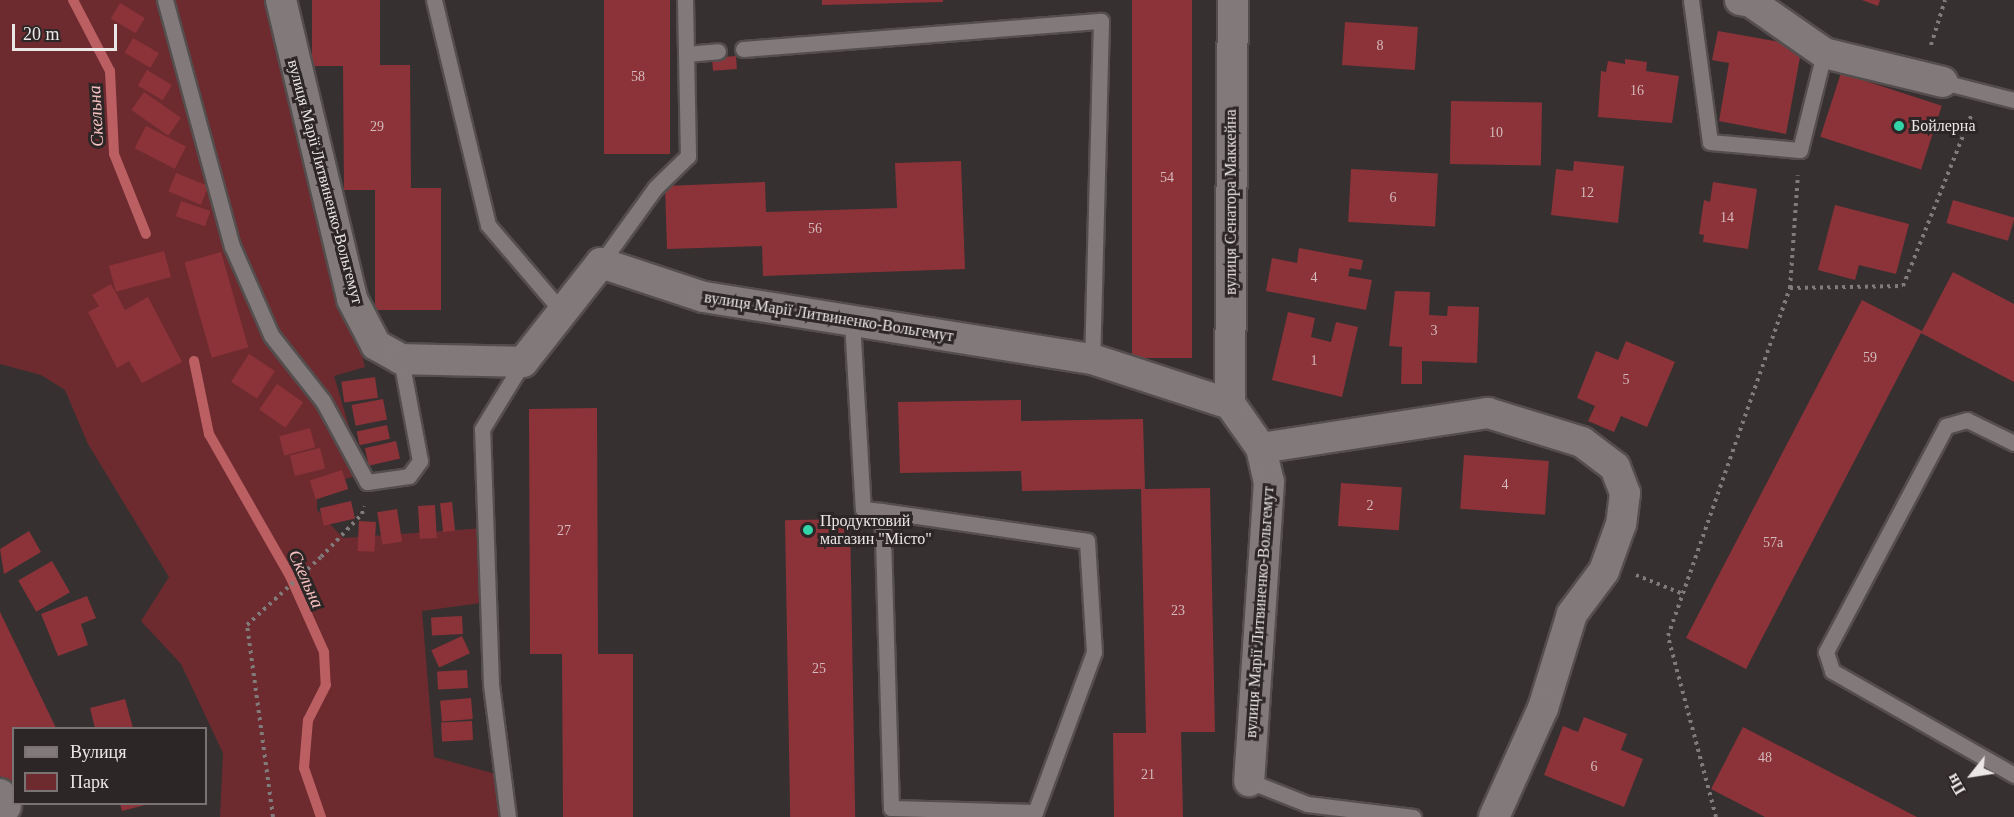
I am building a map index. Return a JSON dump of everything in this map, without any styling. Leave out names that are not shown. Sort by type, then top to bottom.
[{"type":"street","name":"вулиця Марії Литвиненко-Вольгемут","points":[[281,0],[352,299],[376,345],[402,359],[524,362]]},
{"type":"street","name":"вулиця Сенатора Маккейна","points":[[1230,404],[1233,0]]},
{"type":"street","points":[[1747,0],[1824,53],[1932,80]]},
{"type":"street","name":"вулиця Марії Литвиненко-Вольгемут","points":[[601,263],[704,297],[1092,359],[1230,404],[1261,448],[1269,482],[1249,782]]},
{"type":"street","points":[[524,362],[564,314],[601,263]]},
{"type":"street","points":[[1261,448],[1488,413],[1582,442],[1615,467],[1625,493],[1621,524],[1606,564],[1572,614],[1543,708],[1494,817]]},
{"type":"lane","points":[[165,0],[231,246],[271,335],[323,401],[367,482],[409,476],[420,461],[402,359]]},
{"type":"lane","points":[[434,0],[488,225],[564,314]]},
{"type":"lane","points":[[601,263],[655,188],[688,156],[685,0]]},
{"type":"lane","points":[[1691,0],[1710,142],[1800,150],[1824,53]]},
{"type":"lane","points":[[743,49],[1101,21],[1092,359]]},
{"type":"lane","points":[[686,54],[718,51]]},
{"type":"lane","points":[[1932,80],[2014,100]]},
{"type":"lane","points":[[852,321],[862,509],[1087,541],[1095,652],[1035,812],[891,808],[882,512]]},
{"type":"lane","points":[[508,817],[491,684],[482,429],[524,362]]},
{"type":"lane","points":[[2014,443],[1967,420],[1946,426],[1826,652],[1832,671],[2014,775]]},
{"type":"lane","points":[[1249,782],[1307,804],[1413,817]]},
{"type":"path","points":[[1932,80],[1945,0]]},
{"type":"path","points":[[1790,288],[1904,286],[1981,91]]},
{"type":"path","points":[[1716,817],[1668,636],[1790,288],[1800,150]]},
{"type":"path","points":[[273,817],[247,625],[362,514],[367,482]]},
{"type":"path","points":[[1606,564],[1683,594]]},
{"type":"green space","points":[[0,0],[281,0],[365,367],[334,376],[363,474],[317,487],[317,510],[343,538],[485,528],[488,602],[422,611],[434,757],[503,776],[508,817],[220,817],[223,753],[181,664],[141,621],[169,577],[88,444],[65,390],[41,375],[0,364]]},
{"type":"building","points":[[312,0],[380,0],[380,65],[410,65],[411,188],[441,188],[441,310],[375,310],[375,190],[344,190],[343,66],[312,66]]},
{"type":"building","points":[[604,0],[670,0],[670,154],[604,154]]},
{"type":"building","points":[[822,0],[943,0],[943,2],[822,5]]},
{"type":"building","points":[[1132,0],[1192,0],[1192,358],[1132,358]]},
{"type":"building","points":[[1862,0],[1880,0],[1878,6]]},
{"type":"building","points":[[120,3],[145,18],[136,33],[111,18]]},
{"type":"building","points":[[1345,22],[1418,27],[1415,70],[1342,65]]},
{"type":"building","points":[[1718,31],[1802,46],[1786,134],[1719,121],[1729,63],[1712,60]]},
{"type":"building","points":[[133,38],[159,53],[150,68],[124,53]]},
{"type":"building","points":[[736,56],[737,69],[713,71],[712,58]]},
{"type":"building","points":[[1625,59],[1647,62],[1646,71],[1679,76],[1672,123],[1598,117],[1601,71],[1606,72],[1608,61],[1625,64]]},
{"type":"building","points":[[147,70],[172,85],[163,100],[138,85]]},
{"type":"building","name":"Бойлерна","points":[[1841,73],[1942,106],[1921,169],[1820,137]]},
{"type":"building","points":[[144,92],[181,118],[168,136],[131,110]]},
{"type":"building","points":[[1451,101],[1542,103],[1541,166],[1450,164]]},
{"type":"building","points":[[146,126],[186,146],[175,169],[135,148]]},
{"type":"building","points":[[961,161],[965,269],[763,276],[762,246],[667,249],[665,186],[765,182],[766,212],[897,208],[895,163]]},
{"type":"building","points":[[1574,161],[1624,166],[1618,223],[1551,215],[1556,169],[1573,171]]},
{"type":"building","points":[[1351,169],[1438,174],[1435,226],[1348,222]]},
{"type":"building","points":[[176,173],[208,186],[201,205],[169,192]]},
{"type":"building","points":[[1713,182],[1757,189],[1748,249],[1703,242],[1704,235],[1699,234],[1704,200],[1710,202]]},
{"type":"building","points":[[1953,200],[2014,217],[2008,241],[1946,223]]},
{"type":"building","points":[[181,201],[210,211],[205,226],[176,216]]},
{"type":"building","points":[[1835,205],[1909,224],[1896,274],[1859,265],[1855,280],[1818,270]]},
{"type":"building","points":[[1299,248],[1363,260],[1361,270],[1350,268],[1348,276],[1372,280],[1366,310],[1266,291],[1272,258],[1297,263]]},
{"type":"building","points":[[164,251],[171,277],[116,292],[109,266]]},
{"type":"building","points":[[221,252],[248,347],[212,358],[184,262]]},
{"type":"building","points":[[1953,272],[2014,304],[2014,382],[1921,333],[1746,669],[1686,638],[1862,300],[1922,331]]},
{"type":"building","points":[[111,284],[125,310],[148,297],[182,362],[142,383],[129,361],[117,368],[88,312],[99,306],[92,295]]},
{"type":"building","points":[[1395,291],[1430,292],[1429,315],[1447,316],[1448,306],[1479,307],[1477,363],[1422,361],[1422,384],[1401,384],[1402,347],[1389,346]]},
{"type":"building","points":[[1288,312],[1315,318],[1311,337],[1331,342],[1336,322],[1358,327],[1342,397],[1272,380]]},
{"type":"building","points":[[1626,341],[1675,362],[1647,427],[1621,416],[1614,432],[1588,421],[1595,406],[1577,398],[1596,351],[1618,360]]},
{"type":"building","points":[[249,354],[275,371],[257,399],[231,382]]},
{"type":"building","points":[[375,377],[378,398],[344,403],[341,382]]},
{"type":"building","points":[[277,384],[303,402],[285,428],[259,409]]},
{"type":"building","points":[[383,399],[387,420],[356,426],[352,405]]},
{"type":"building","points":[[1021,400],[1021,421],[1143,419],[1145,489],[1210,488],[1215,732],[1181,732],[1183,817],[1114,817],[1113,733],[1146,733],[1141,489],[1022,491],[1021,471],[900,473],[898,402]]},
{"type":"building","points":[[597,408],[598,654],[633,654],[633,817],[563,817],[562,654],[530,654],[529,409]]},
{"type":"building","points":[[387,425],[390,439],[360,445],[357,431]]},
{"type":"building","points":[[310,428],[315,447],[284,456],[279,436]]},
{"type":"building","points":[[396,441],[400,459],[369,466],[365,448]]},
{"type":"building","points":[[320,448],[325,468],[295,476],[290,455]]},
{"type":"building","points":[[1464,455],[1549,461],[1545,515],[1460,509]]},
{"type":"building","points":[[342,470],[348,489],[316,500],[310,481]]},
{"type":"building","points":[[1341,483],[1402,487],[1399,530],[1338,526]]},
{"type":"building","points":[[351,501],[355,519],[324,526],[320,508]]},
{"type":"building","points":[[452,502],[455,531],[443,532],[440,503]]},
{"type":"building","points":[[435,505],[437,538],[420,539],[418,506]]},
{"type":"building","points":[[397,509],[402,542],[382,545],[377,512]]},
{"type":"building","points":[[850,519],[855,817],[790,817],[785,520]]},
{"type":"building","points":[[359,521],[376,522],[374,552],[357,551]]},
{"type":"building","points":[[29,531],[41,552],[4,574],[0,549]]},
{"type":"building","points":[[52,561],[70,592],[36,612],[18,580]]},
{"type":"building","points":[[87,596],[96,618],[81,624],[88,645],[58,656],[41,614]]},
{"type":"building","points":[[0,612],[56,727],[12,727],[12,799],[0,775]]},
{"type":"building","points":[[462,616],[463,634],[432,636],[431,618]]},
{"type":"building","points":[[462,636],[470,653],[439,668],[431,650]]},
{"type":"building","points":[[467,670],[468,688],[438,690],[437,672]]},
{"type":"building","points":[[471,698],[473,719],[442,722],[440,701]]},
{"type":"building","points":[[125,699],[133,727],[95,727],[90,708]]},
{"type":"building","points":[[1584,717],[1627,734],[1621,750],[1643,759],[1624,807],[1544,775],[1563,726],[1578,732]]},
{"type":"building","points":[[472,721],[473,740],[442,742],[441,723]]},
{"type":"building","points":[[1743,727],[1917,817],[1765,817],[1711,789]]},
{"type":"building","points":[[120,805],[145,805],[122,811]]},
{"type":"waterway","name":"Скельна","points":[[73,0],[110,71],[114,154],[146,234]]},
{"type":"waterway","name":"Скельна","points":[[194,361],[209,434],[290,576],[324,652],[326,685],[308,720],[304,768],[321,817]]},
{"type":"place","name":"Бойлерна","points":[[1899,126]]},
{"type":"place","name":"Продуктовий магазин \"Місто\"","points":[[808,530]]}]
